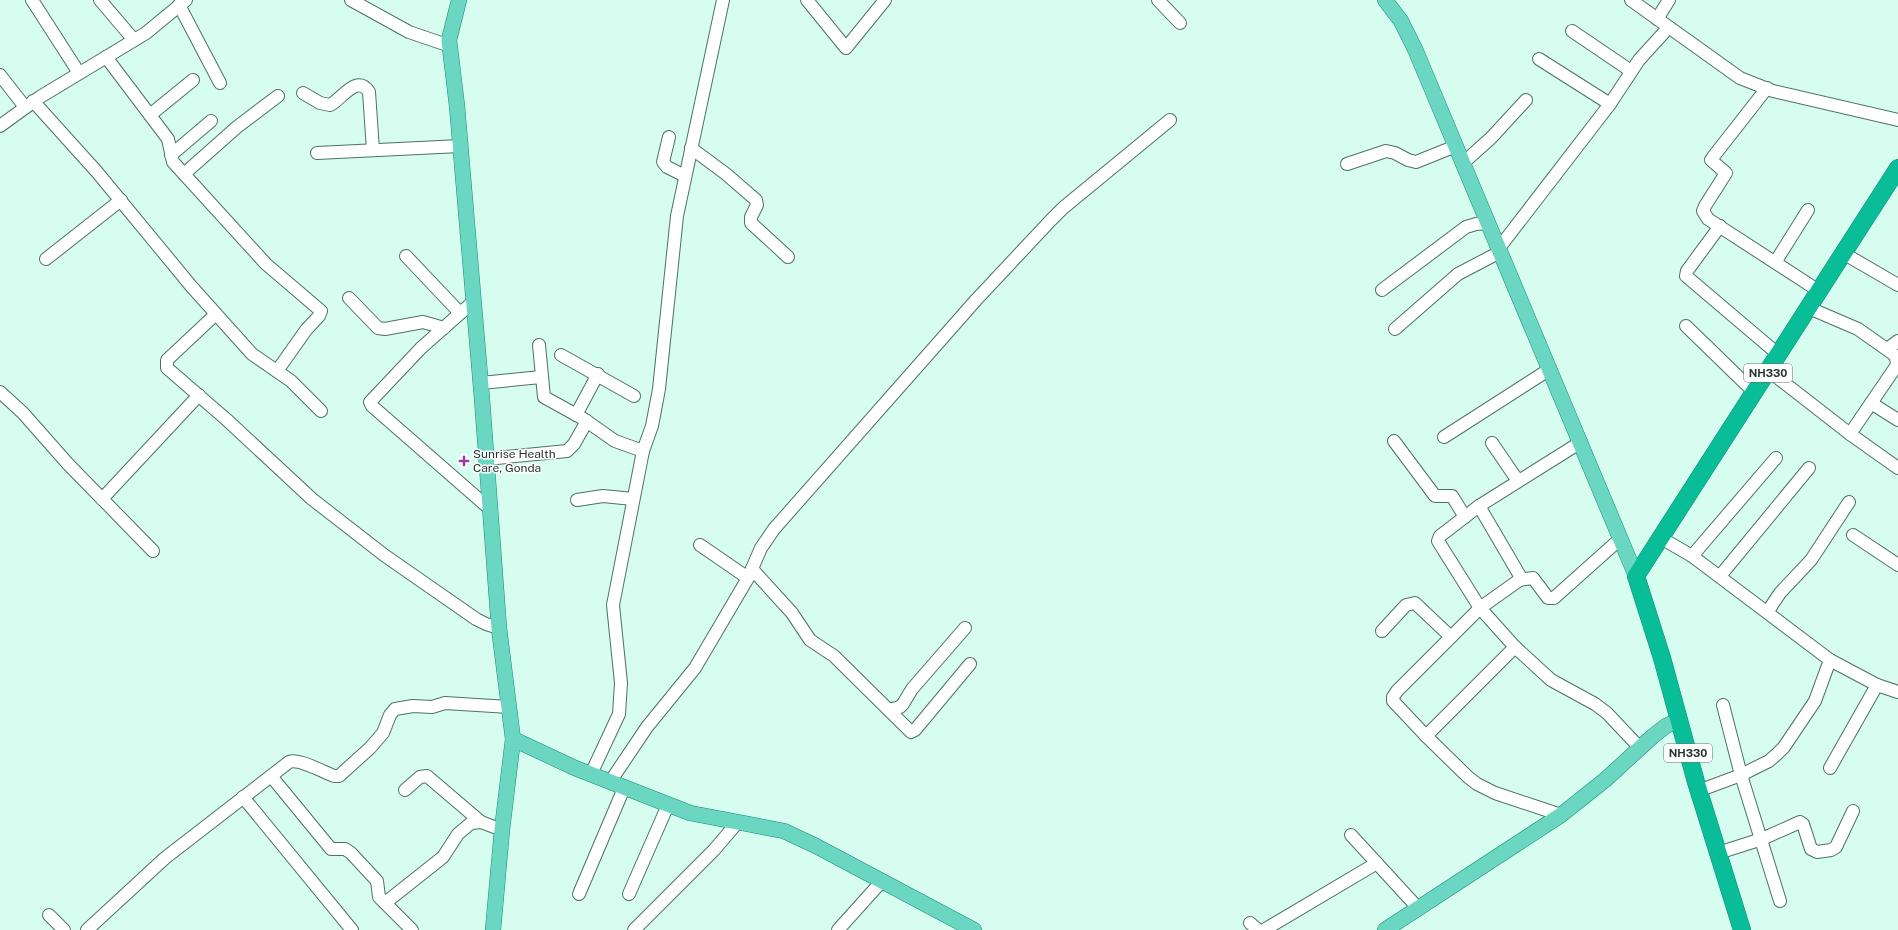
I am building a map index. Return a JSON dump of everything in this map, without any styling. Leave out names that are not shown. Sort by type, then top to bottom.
[{"type":"highway","name":"NH330","points":[[1742,930],[1698,791],[1662,658],[1636,576],[1755,393],[1898,168]]},
{"type":"main road","points":[[459,0],[450,32],[450,46],[481,383],[499,628],[513,739],[502,830],[494,930]]},
{"type":"main road","points":[[1386,0],[1401,21],[1456,146],[1636,576]]},
{"type":"main road","points":[[1385,930],[1561,816],[1605,780],[1666,726],[1679,720]]},
{"type":"main road","points":[[513,739],[617,785],[690,813],[784,831],[816,846],[974,930]]},
{"type":"street","points":[[32,0],[79,73]]},
{"type":"street","points":[[100,0],[134,40]]},
{"type":"street","points":[[351,0],[409,32],[450,46]]},
{"type":"street","points":[[591,774],[618,714],[620,705],[621,684],[613,605],[619,581],[643,451],[652,426],[659,389],[677,216],[723,0]]},
{"type":"street","points":[[807,0],[846,48],[885,0]]},
{"type":"street","points":[[1158,0],[1180,23]]},
{"type":"street","points":[[1631,0],[1668,28],[1740,78],[1767,88],[1898,120]]},
{"type":"street","points":[[1657,19],[1669,0]]},
{"type":"street","points":[[0,126],[29,104],[134,40],[183,3],[220,83]]},
{"type":"street","points":[[1394,329],[1458,274],[1500,250],[1610,104],[1631,71],[1668,28]]},
{"type":"street","points":[[1572,31],[1631,71]]},
{"type":"street","points":[[106,57],[168,139],[171,147],[173,162],[266,264],[321,311],[319,316],[306,330],[277,371]]},
{"type":"street","points":[[1539,59],[1610,104]]},
{"type":"street","points":[[0,75],[121,200],[216,314],[252,354],[291,381],[321,411]]},
{"type":"street","points":[[150,115],[193,80]]},
{"type":"street","points":[[303,93],[320,103],[330,105],[352,86],[360,85],[367,89],[369,92],[373,150]]},
{"type":"street","points":[[1767,88],[1711,160],[1726,173],[1704,206],[1703,211],[1708,219],[1819,291]]},
{"type":"street","points":[[184,174],[237,127],[278,96]]},
{"type":"street","points":[[1463,163],[1491,138],[1526,100]]},
{"type":"street","points":[[579,894],[617,785],[647,727],[695,668],[750,573],[761,548],[774,529],[976,300],[1063,208],[1170,120]]},
{"type":"street","points":[[171,155],[211,121]]},
{"type":"street","points":[[669,137],[663,162],[667,167],[685,176]]},
{"type":"street","points":[[318,153],[460,146]]},
{"type":"street","points":[[1347,164],[1386,151],[1395,153],[1408,160],[1416,162],[1456,146]]},
{"type":"street","points":[[691,148],[726,174],[756,200],[757,205],[751,216],[751,223],[788,257]]},
{"type":"street","points":[[46,258],[121,200]]},
{"type":"street","points":[[1776,262],[1808,210]]},
{"type":"street","points":[[1382,290],[1466,228],[1476,224],[1488,223]]},
{"type":"street","points":[[1720,226],[1687,271],[1686,276],[1779,355]]},
{"type":"street","points":[[1843,253],[1898,285]]},
{"type":"street","points":[[406,256],[460,313]]},
{"type":"street","points":[[349,298],[378,328],[385,330],[423,322],[444,328]]},
{"type":"street","points":[[474,302],[421,348],[370,399],[370,404],[490,509]]},
{"type":"street","points":[[1809,308],[1858,329],[1896,357],[1897,366],[1850,434]]},
{"type":"street","points":[[216,314],[167,360],[167,368],[199,395],[312,499],[384,555],[476,619],[499,628]]},
{"type":"street","points":[[1686,326],[1755,393]]},
{"type":"street","points":[[1887,349],[1898,341]]},
{"type":"street","points":[[539,345],[544,396],[582,418],[615,441],[643,451]]},
{"type":"street","points":[[561,355],[598,374],[634,396]]},
{"type":"street","points":[[1444,437],[1550,369]]},
{"type":"street","points":[[1769,371],[1850,434],[1898,468]]},
{"type":"street","points":[[486,459],[567,452],[574,444],[598,374]]},
{"type":"street","points":[[481,383],[541,377]]},
{"type":"street","points":[[0,392],[23,413],[68,464],[153,551]]},
{"type":"street","points":[[102,499],[199,395]]},
{"type":"street","points":[[1871,403],[1898,420]]},
{"type":"street","points":[[1394,441],[1433,494],[1437,497],[1452,496],[1465,517]]},
{"type":"street","points":[[1581,442],[1479,506],[1443,533],[1438,542],[1480,608],[1515,647],[1551,680],[1595,704],[1607,713],[1640,748]]},
{"type":"street","points":[[1492,443],[1518,481]]},
{"type":"street","points":[[1692,556],[1776,458]]},
{"type":"street","points":[[1720,576],[1809,468]]},
{"type":"street","points":[[577,500],[603,496],[633,499]]},
{"type":"street","points":[[1768,611],[1780,593],[1811,560],[1849,502]]},
{"type":"street","points":[[1479,506],[1518,573],[1519,580]]},
{"type":"street","points":[[1853,535],[1898,565]]},
{"type":"street","points":[[1661,538],[1692,556],[1720,576],[1768,611],[1830,660],[1877,685],[1898,692]]},
{"type":"street","points":[[1561,816],[1495,793],[1468,778],[1393,701],[1393,697],[1397,691],[1480,608],[1519,580],[1533,578],[1548,598],[1554,598],[1620,539]]},
{"type":"street","points":[[700,545],[750,573],[792,613],[810,640],[834,656],[909,731],[913,732],[970,664]]},
{"type":"street","points":[[1382,631],[1406,605],[1411,602],[1414,603],[1451,637]]},
{"type":"street","points":[[889,710],[900,707],[903,704],[912,689],[965,628]]},
{"type":"street","points":[[1426,736],[1515,647]]},
{"type":"street","points":[[1698,791],[1741,775],[1769,761],[1784,747],[1815,701],[1830,660]]},
{"type":"street","points":[[1830,768],[1877,685]]},
{"type":"street","points":[[87,930],[165,858],[243,797],[294,761],[334,776],[339,776],[370,748],[383,733],[390,715],[396,709],[413,706],[432,707],[445,703],[509,707]]},
{"type":"street","points":[[1723,705],[1741,775],[1780,901]]},
{"type":"street","points":[[271,776],[331,849],[345,849],[351,853],[377,881],[379,897],[412,930]]},
{"type":"street","points":[[405,790],[420,777],[427,776],[481,822],[502,830]]},
{"type":"street","points":[[243,797],[352,930]]},
{"type":"street","points":[[629,894],[668,805]]},
{"type":"street","points":[[1718,853],[1762,839],[1800,822],[1803,824],[1811,849],[1817,852],[1831,850],[1836,847],[1852,811]]},
{"type":"street","points":[[385,903],[443,856],[466,826],[471,823],[481,822]]},
{"type":"street","points":[[634,930],[714,850],[738,823]]},
{"type":"street","points":[[1350,835],[1418,908]]},
{"type":"street","points":[[1264,930],[1376,863]]},
{"type":"street","points":[[838,930],[882,881]]},
{"type":"street","points":[[50,915],[64,930]]},
{"type":"place","name":"Sunrise Health Care, Gonda","points":[[464,461]]}]
